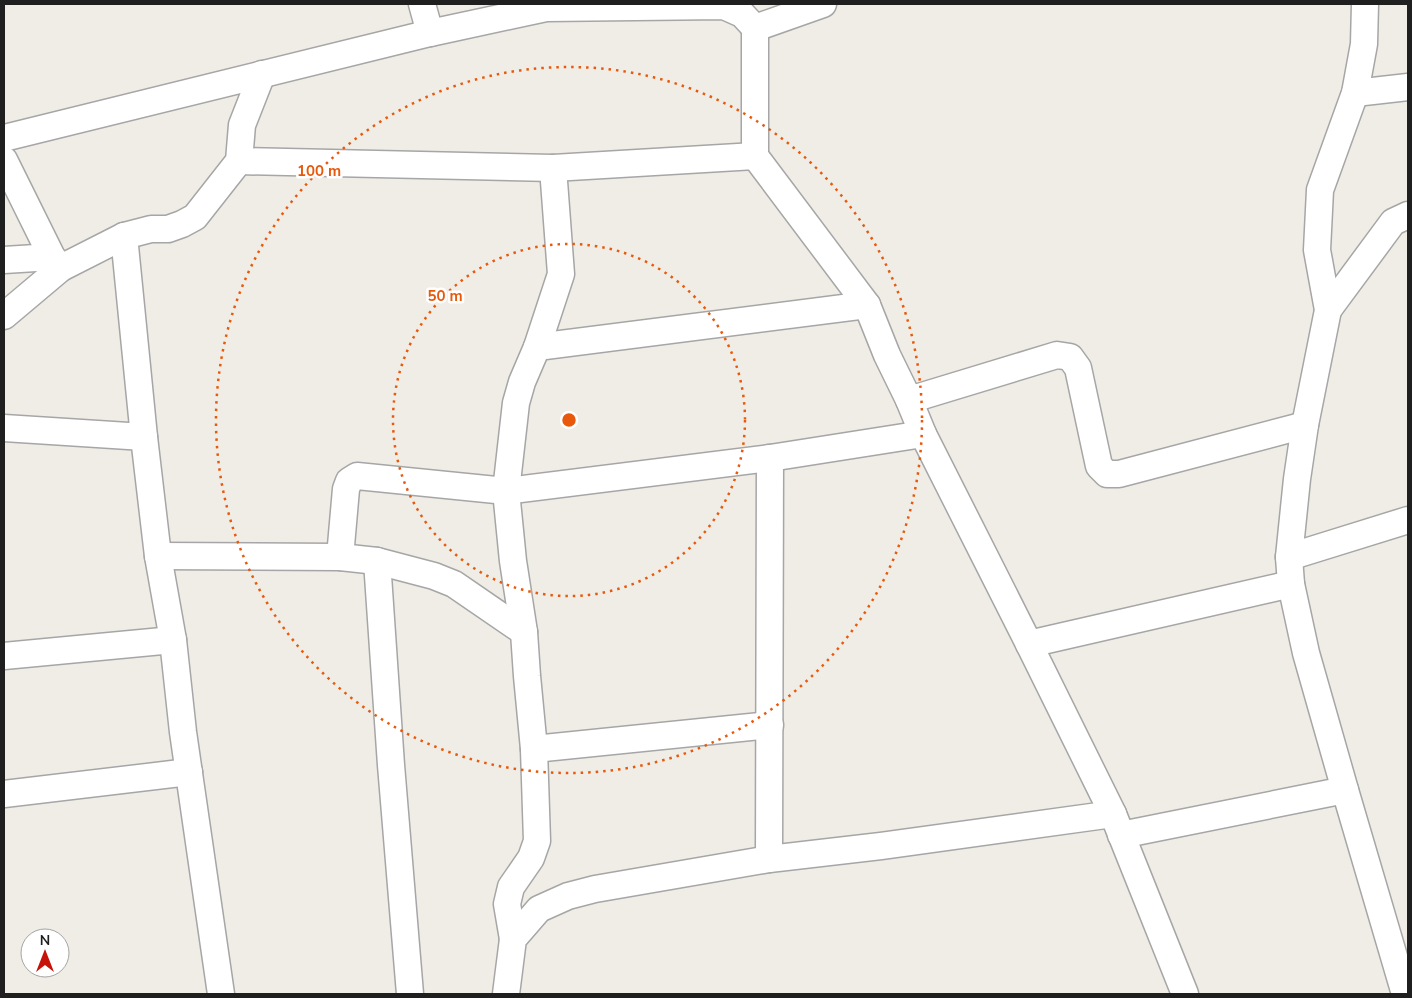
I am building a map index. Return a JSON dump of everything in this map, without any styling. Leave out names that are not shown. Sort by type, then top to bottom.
[{"type":"street","points":[[422,4],[430,33]]},
{"type":"street","points":[[4,138],[430,33],[546,8],[724,6],[745,15],[823,4]]},
{"type":"street","points":[[1365,4],[1364,44],[1355,93],[1320,190],[1317,250],[1328,310],[1296,478],[1289,557],[1291,584],[1306,653],[1345,790],[1399,938],[1405,994]]},
{"type":"street","points":[[745,15],[755,156],[868,305],[887,355],[923,434],[1117,824],[1185,994]]},
{"type":"street","points":[[4,260],[57,262],[124,236],[151,229],[168,229],[182,224],[195,216],[239,161],[242,125],[262,74]]},
{"type":"street","points":[[1355,93],[1408,87]]},
{"type":"street","points":[[239,161],[553,168],[755,156]]},
{"type":"street","points":[[4,160],[57,262]]},
{"type":"street","points":[[506,994],[512,939],[507,904],[511,887],[531,858],[538,841],[534,749],[524,632],[513,561],[506,491],[516,403],[561,274],[553,168]]},
{"type":"street","points":[[1328,310],[1393,222],[1408,215]]},
{"type":"street","points":[[124,236],[158,556],[174,640],[183,732],[221,994]]},
{"type":"street","points":[[4,316],[57,262]]},
{"type":"street","points":[[537,347],[868,305]]},
{"type":"street","points":[[909,400],[1057,355],[1070,357],[1078,368],[1099,466],[1107,474],[1119,474],[1305,425]]},
{"type":"street","points":[[4,428],[144,437]]},
{"type":"street","points":[[340,557],[346,490],[349,481],[357,476],[506,491],[770,458],[923,434]]},
{"type":"street","points":[[770,458],[770,859]]},
{"type":"street","points":[[1289,557],[1408,520]]},
{"type":"street","points":[[158,556],[340,557],[377,561],[434,576],[454,584],[524,632]]},
{"type":"street","points":[[377,561],[391,765],[410,994]]},
{"type":"street","points":[[1029,644],[1291,584]]},
{"type":"street","points":[[4,656],[174,640]]},
{"type":"street","points":[[534,749],[770,725]]},
{"type":"street","points":[[4,794],[189,772]]},
{"type":"street","points":[[512,939],[539,909],[568,896],[595,889],[770,859],[882,846],[1117,824],[1345,790]]}]
